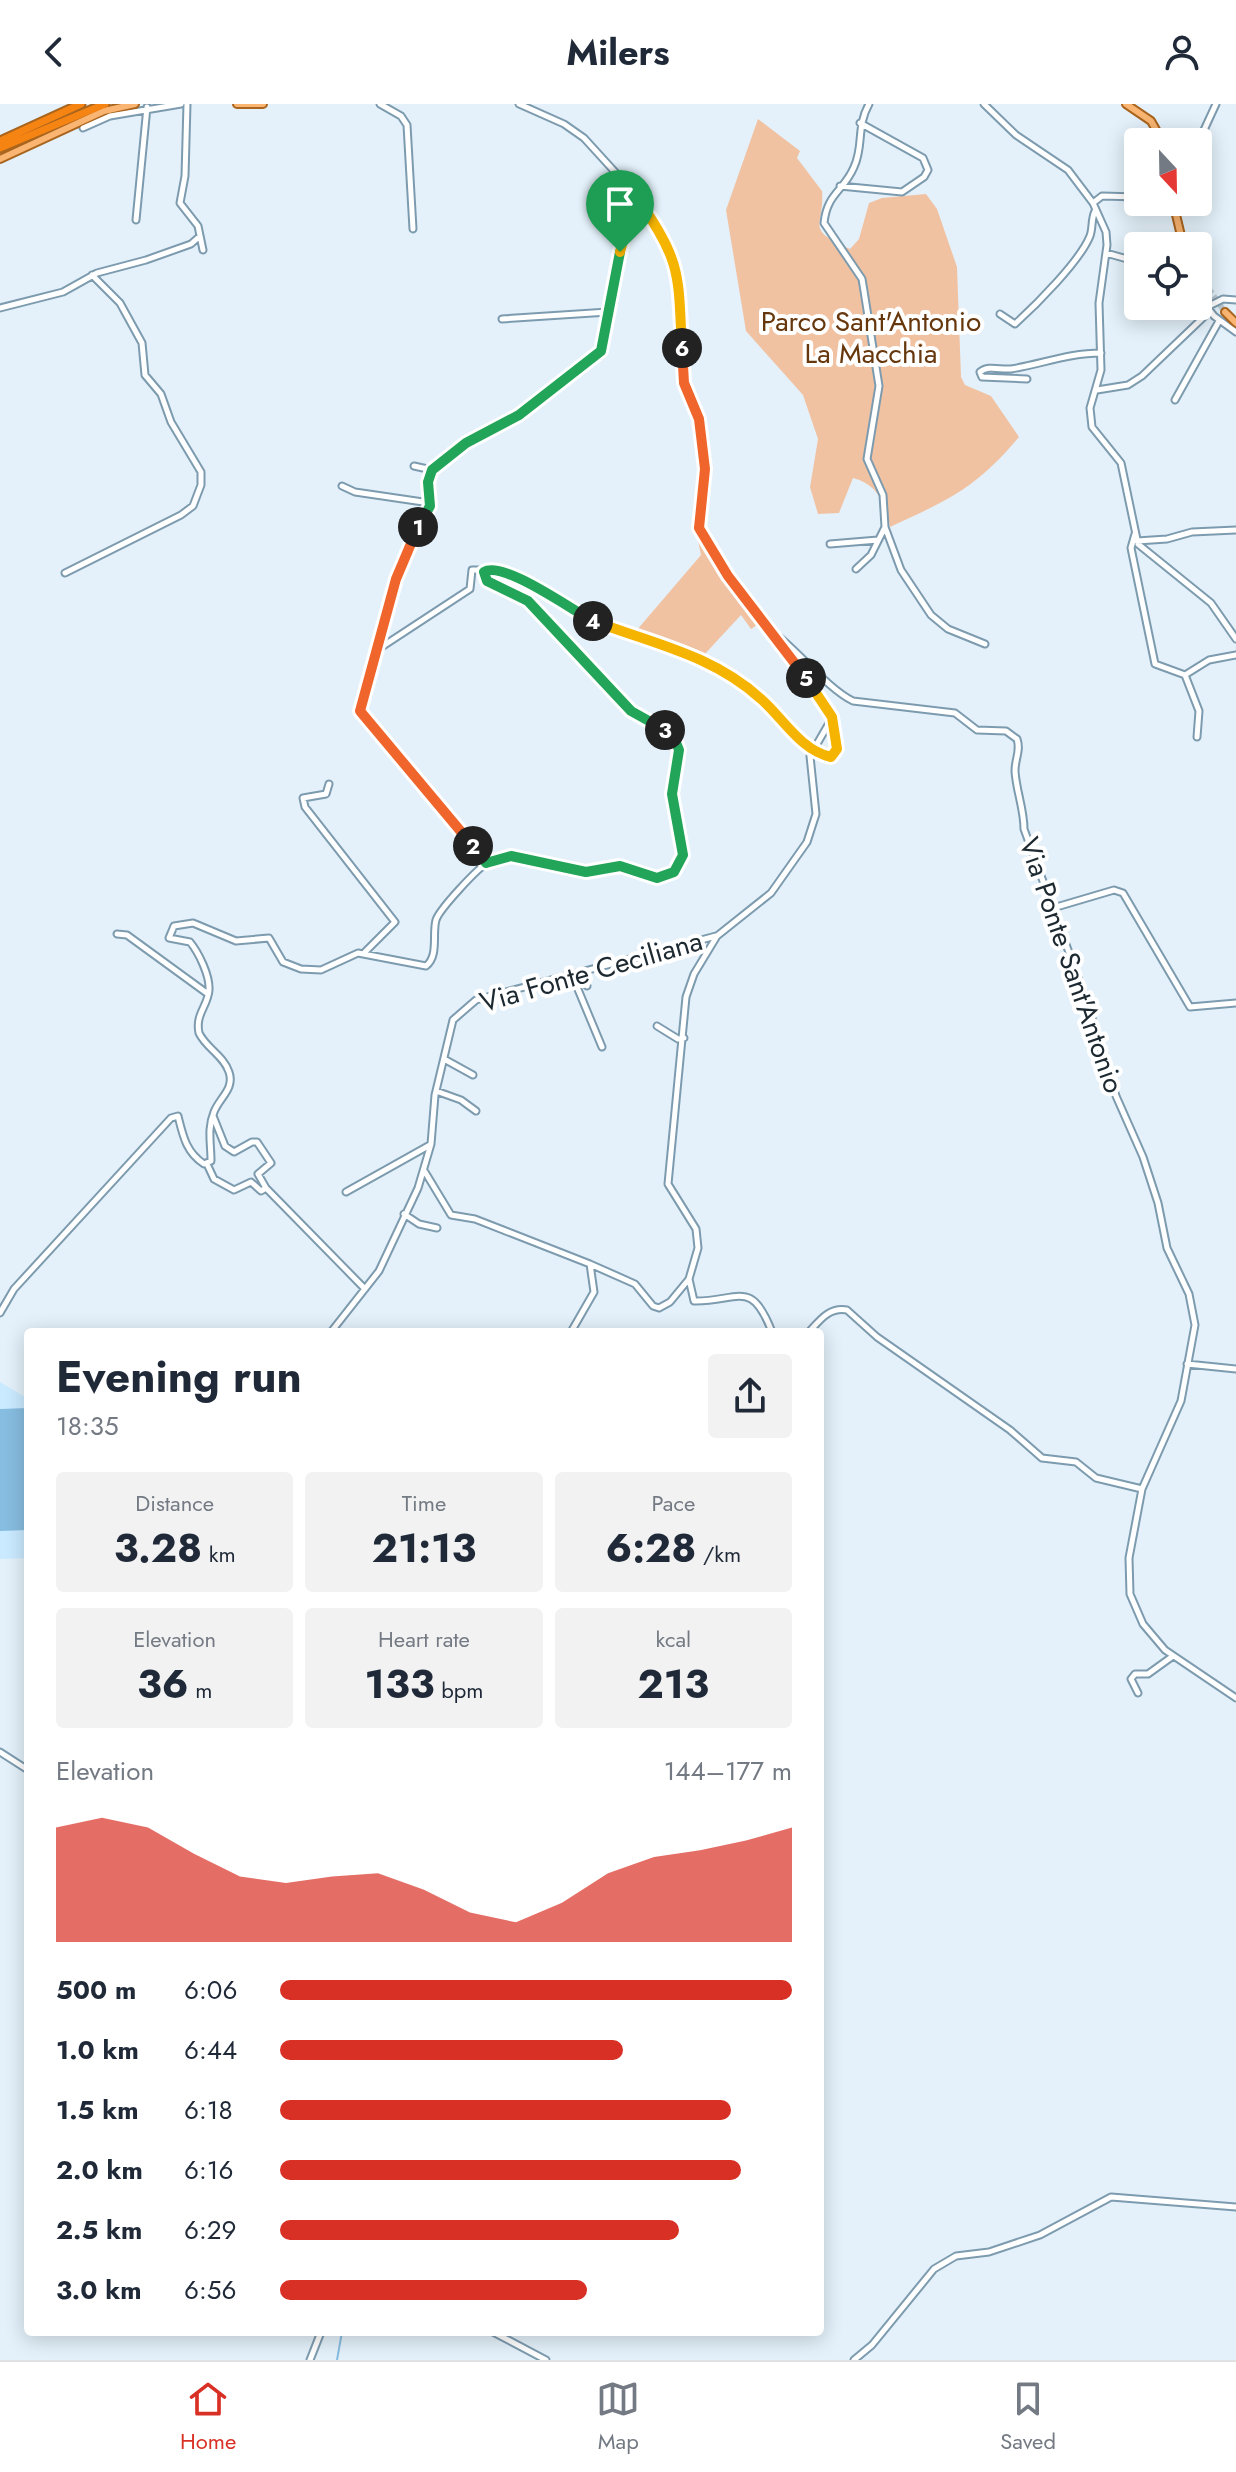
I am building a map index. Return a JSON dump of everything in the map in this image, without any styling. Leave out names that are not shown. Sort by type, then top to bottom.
[{"type":"highway","points":[[0,148],[81,104]]},
{"type":"highway","points":[[30,132],[91,104]]},
{"type":"highway","points":[[0,140],[105,104]]},
{"type":"main road","points":[[0,159],[104,111],[135,104]]},
{"type":"main road","points":[[237,104],[263,104]]},
{"type":"main road","points":[[1126,104],[1151,121],[1155,128]]},
{"type":"main road","points":[[1225,312],[1236,323]]},
{"type":"street","points":[[83,128],[110,116],[147,107],[184,104],[185,176],[180,203],[186,215],[198,226],[203,250]]},
{"type":"street","points":[[380,104],[401,116],[407,125],[413,229]]},
{"type":"street","points":[[377,650],[470,589],[472,570],[498,570],[550,594],[590,619],[704,660],[748,687],[788,731],[828,757],[837,752],[832,717],[728,576],[699,528],[705,469],[699,419],[684,383],[679,277],[662,234],[641,204],[577,132],[519,104]]},
{"type":"street","points":[[869,104],[860,123],[856,162],[826,205],[824,223],[862,279],[879,386],[867,459],[883,495],[885,527],[901,570],[931,615],[948,629],[985,644]]},
{"type":"street","points":[[984,104],[1010,130],[1068,170],[1093,203],[1106,232],[1106,253],[1099,303],[1101,353],[1097,390],[1090,408],[1092,427],[1121,463],[1137,541],[1211,603],[1236,639]]},
{"type":"street","points":[[1205,128],[1216,104]]},
{"type":"street","points":[[136,220],[147,107]]},
{"type":"street","points":[[840,186],[902,192],[924,177],[928,170],[923,158],[860,123]]},
{"type":"street","points":[[1093,203],[1102,196],[1124,197]]},
{"type":"street","points":[[486,863],[360,711],[396,579],[430,503],[428,482],[432,470],[466,443],[519,415],[588,363],[605,343],[622,241],[641,204]]},
{"type":"street","points":[[1000,314],[1015,324],[1033,306],[1090,236],[1095,210]]},
{"type":"street","points":[[3,306],[63,292],[92,275],[179,248],[200,236]]},
{"type":"street","points":[[1106,253],[1124,258]]},
{"type":"street","points":[[65,573],[181,515],[193,506],[201,485],[201,472],[171,422],[161,394],[145,375],[142,343],[120,303],[92,275]]},
{"type":"street","points":[[1212,306],[1223,299],[1236,300]]},
{"type":"street","points":[[502,319],[608,312]]},
{"type":"street","points":[[1212,313],[1236,332]]},
{"type":"street","points":[[1097,390],[1128,385],[1142,376],[1197,320]]},
{"type":"street","points":[[1175,400],[1219,321]]},
{"type":"street","points":[[1027,379],[995,380],[982,377],[980,372],[986,368],[1009,369],[1070,353],[1101,353]]},
{"type":"street","points":[[414,466],[432,470]]},
{"type":"street","points":[[342,486],[355,492],[430,503]]},
{"type":"street","points":[[856,569],[871,555],[885,527]]},
{"type":"street","points":[[1137,541],[1167,539],[1192,532],[1236,530]]},
{"type":"street","points":[[1135,534],[1131,548],[1155,664],[1185,675],[1199,711],[1197,737]]},
{"type":"street","points":[[830,544],[878,540]]},
{"type":"street","points":[[207,1164],[211,1161],[209,1128],[212,1115],[231,1080],[228,1068],[204,1042],[198,1029],[199,1012],[208,994],[207,978],[194,946],[185,940],[169,938],[174,926],[193,923],[236,941],[269,938],[283,962],[301,969],[321,970],[354,953],[422,966],[429,964],[439,913],[472,874],[486,863],[511,856],[586,872],[626,866],[661,878],[677,869],[683,855],[672,794],[680,754],[675,740],[631,711],[561,641],[536,608],[520,595],[487,581],[486,570]]},
{"type":"street","name":"Via Ponte Sant'Antonio","points":[[772,632],[824,675],[838,694],[853,701],[955,713],[977,730],[1006,731],[1017,739],[1020,750],[1015,770],[1024,805],[1024,829],[1116,1096],[1151,1180],[1167,1248],[1189,1294],[1195,1325],[1181,1401],[1142,1489],[1129,1558],[1130,1594],[1143,1624],[1173,1656],[1236,1698]]},
{"type":"street","points":[[1185,675],[1209,660],[1236,655]]},
{"type":"street","points":[[425,1171],[451,1215],[475,1219],[635,1284],[659,1308],[670,1302],[689,1279],[698,1248],[696,1229],[668,1184],[686,997],[694,974],[717,936],[771,893],[807,842],[816,814],[810,756],[817,749],[832,717]]},
{"type":"street","points":[[329,784],[326,794],[303,798],[305,807],[395,922],[364,953]]},
{"type":"street","points":[[1053,908],[1114,890],[1123,893],[1190,1007],[1236,1003]]},
{"type":"street","points":[[117,934],[127,935],[208,994]]},
{"type":"street","name":"Via Fonte Ceciliana","points":[[334,1328],[379,1271],[425,1171],[436,1091],[453,1020],[476,1000],[717,936]]},
{"type":"street","points":[[580,972],[587,986]]},
{"type":"street","points":[[572,975],[602,1047]]},
{"type":"street","points":[[657,1026],[678,1039],[684,1038]]},
{"type":"street","points":[[444,1059],[473,1075]]},
{"type":"street","points":[[436,1091],[461,1100],[476,1111]]},
{"type":"street","points":[[212,1115],[225,1146],[234,1152],[252,1142],[262,1147],[271,1163],[258,1174],[266,1188],[365,1289]]},
{"type":"street","points":[[0,1313],[14,1289],[171,1118],[178,1116],[188,1147],[199,1161],[207,1164],[214,1179],[234,1190],[251,1182],[261,1191],[266,1188]]},
{"type":"street","points":[[346,1192],[431,1144]]},
{"type":"street","points":[[404,1214],[419,1224],[437,1228]]},
{"type":"street","points":[[573,1328],[594,1292],[590,1264]]},
{"type":"street","points":[[689,1279],[694,1301],[733,1294],[746,1295],[756,1301],[770,1328]]},
{"type":"street","points":[[813,1328],[834,1310],[847,1310],[877,1337],[1010,1430],[1042,1458],[1076,1462],[1096,1478],[1142,1489]]},
{"type":"street","points":[[1187,1364],[1236,1369]]},
{"type":"street","points":[[1138,1693],[1131,1679],[1135,1674],[1148,1674],[1173,1656]]},
{"type":"street","points":[[0,1752],[24,1767]]},
{"type":"street","points":[[854,2360],[872,2345],[934,2269],[956,2256],[989,2252],[1040,2235],[1111,2197],[1236,2207]]},
{"type":"street","points":[[310,2360],[319,2336]]},
{"type":"street","points":[[501,2336],[546,2360]]},
{"type":"shaded area","points":[[0,1382],[24,1397],[24,1558],[0,1559]]},
{"type":"shaded area","points":[[24,1408],[24,1530],[0,1531],[0,1409]]},
{"type":"green space","name":"Parco Sant'Antonio La Macchia","points":[[758,119],[800,151],[797,158],[822,191],[821,231],[850,249],[859,239],[869,203],[882,198],[926,194],[937,209],[957,267],[961,377],[965,385],[991,396],[1019,437],[975,481],[890,527],[879,496],[868,485],[853,478],[839,513],[818,514],[810,487],[818,439],[803,395],[746,331],[726,210]]},
{"type":"green space","points":[[697,535],[760,623],[751,629],[741,615],[703,656],[640,636],[636,631],[701,555]]},
{"type":"waterway","points":[[337,2360],[341,2336]]},
{"type":"tunnel","points":[[1212,294],[1225,312]]},
{"type":"route","points":[[641,204],[662,234],[679,277],[684,383],[699,419],[705,469],[697,519],[699,528],[728,576],[822,698],[832,717],[837,749],[834,756],[828,757],[800,740],[748,687],[704,660],[590,619],[550,594],[498,570],[486,570],[487,581],[520,595],[536,608],[561,641],[631,711],[660,727],[678,744],[680,754],[672,794],[680,824],[683,855],[677,869],[661,878],[626,866],[586,872],[511,856],[486,863],[439,802],[360,711],[396,579],[430,506],[428,482],[432,470],[466,443],[519,415],[601,351],[605,343],[620,252],[625,233],[641,204]]}]
